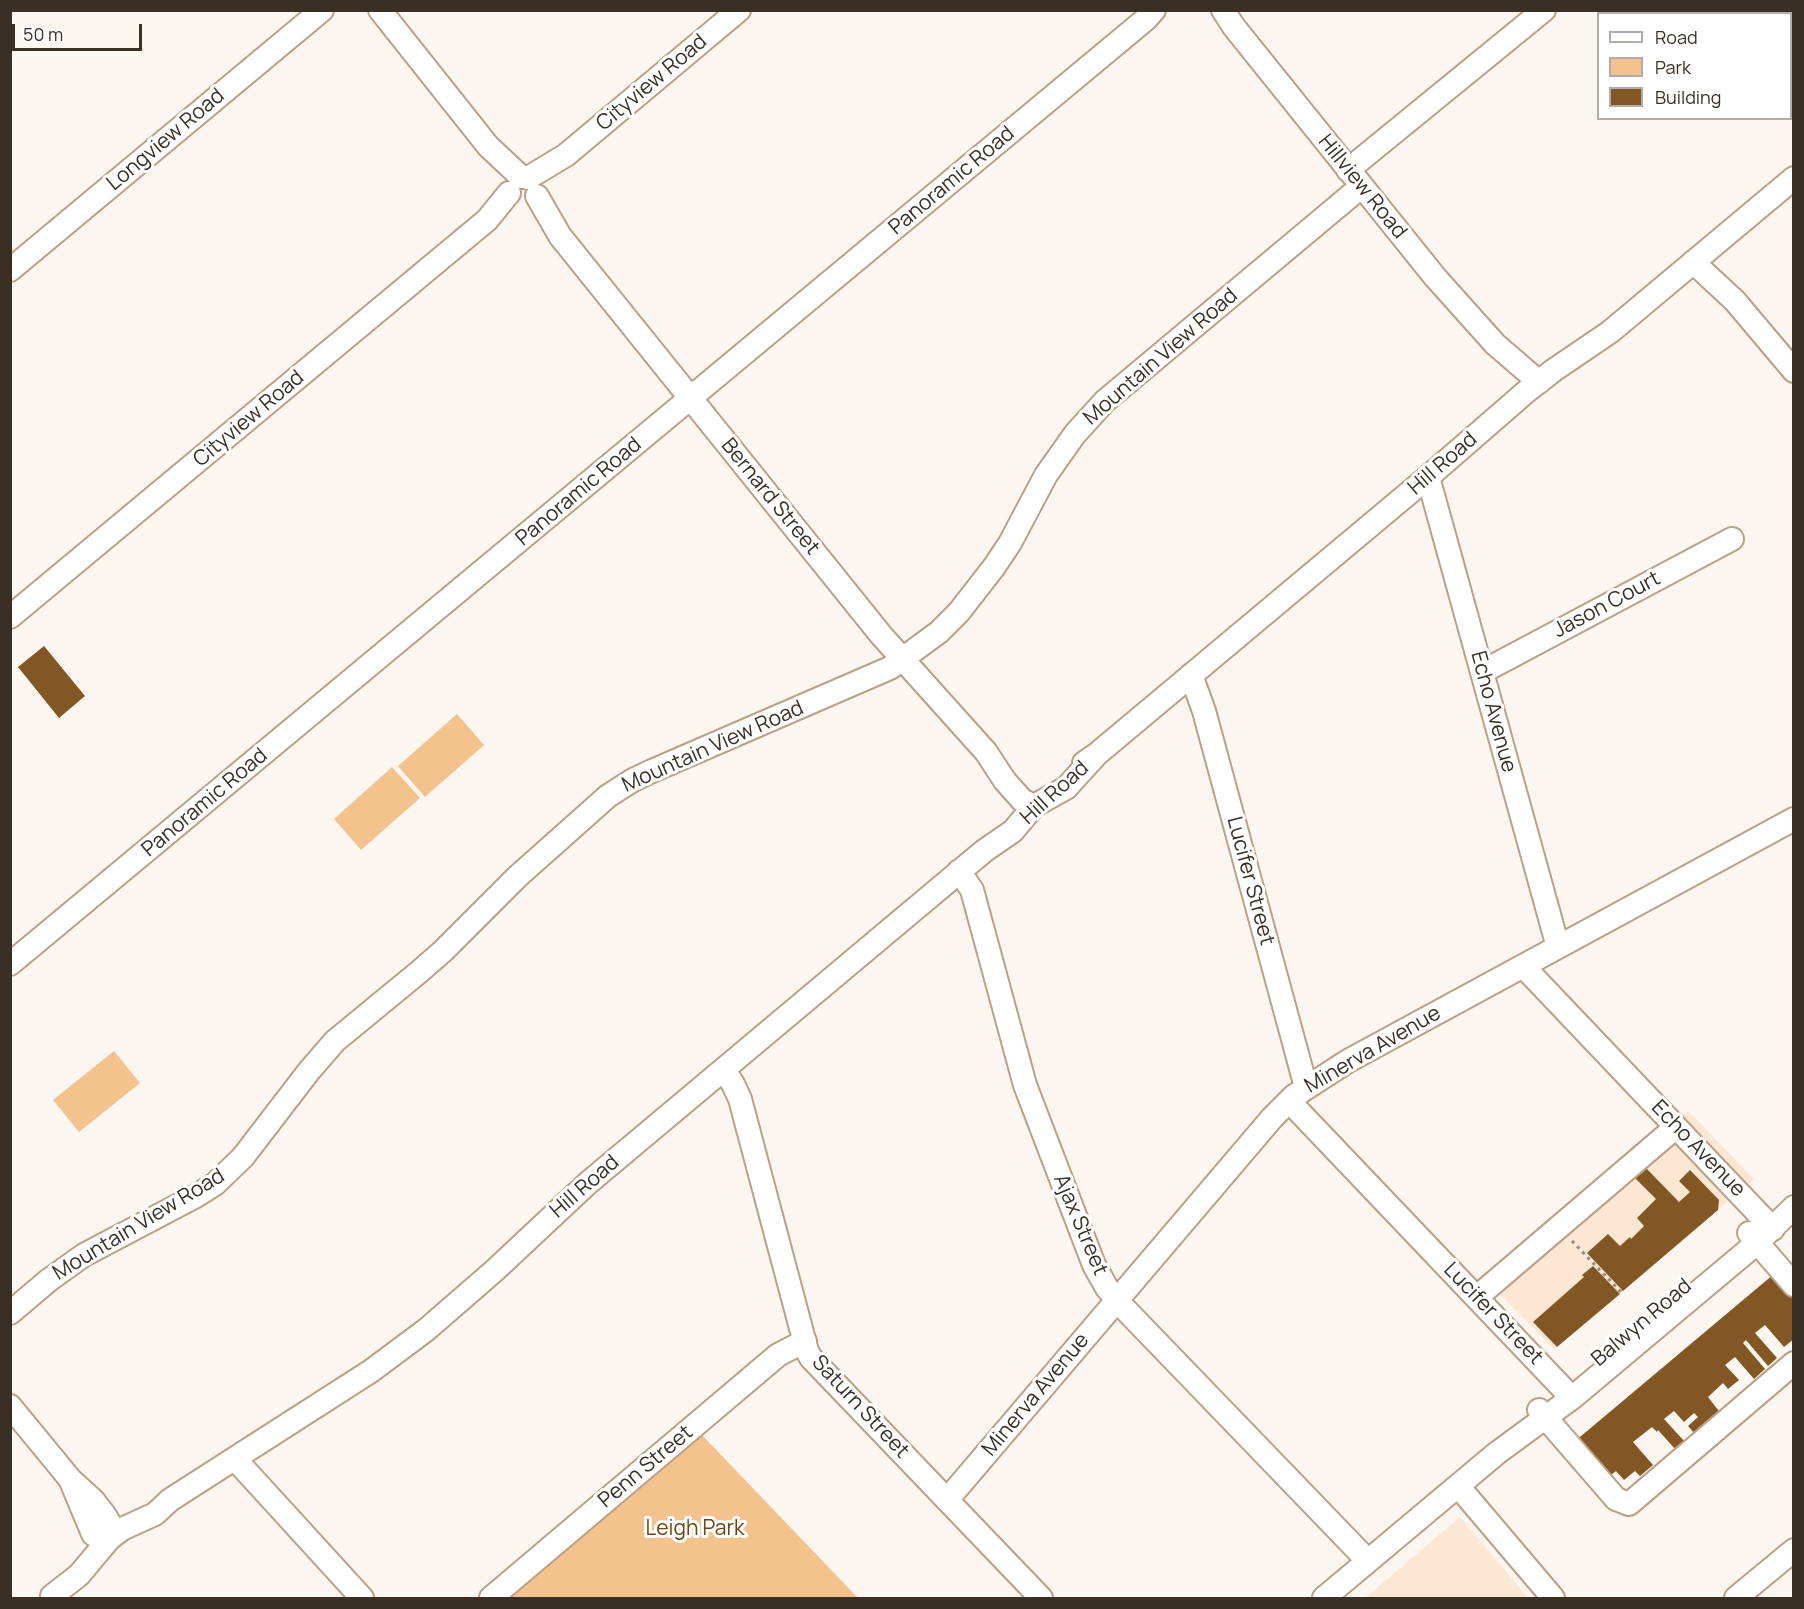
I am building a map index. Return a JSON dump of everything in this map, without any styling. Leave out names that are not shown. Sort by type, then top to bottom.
[{"type":"street","name":"Longview Road","points":[[10,270],[322,10]]},
{"type":"street","name":"Bernard Street","points":[[380,10],[523,191],[903,659],[986,752],[1006,768],[1028,800]]},
{"type":"street","name":"Cityview Road","points":[[10,617],[739,10]]},
{"type":"street","name":"Hillview Road","points":[[1216,10],[1228,19],[1435,278],[1533,387]]},
{"type":"street","name":"Mountain View Road","points":[[10,1313],[49,1280],[84,1255],[215,1184],[243,1157],[335,1041],[443,951],[517,877],[613,792],[652,771],[890,668],[950,622],[1010,543],[1046,476],[1091,414],[1544,10]]},
{"type":"street","name":"Panoramic Road","points":[[10,964],[1153,13]]},
{"type":"street","name":"Hill Road","points":[[50,1597],[79,1575],[104,1531],[122,1529],[155,1514],[170,1500],[371,1371],[411,1342],[473,1289],[588,1183],[984,850],[1013,831],[1028,800],[1066,788],[1097,754],[1533,387],[1610,332],[1794,178]]},
{"type":"street","points":[[1699,258],[1794,371]]},
{"type":"street","name":"Echo Avenue","points":[[1428,477],[1558,947]]},
{"type":"street","name":"Jason Court","points":[[1482,672],[1732,538]]},
{"type":"street","name":"Lucifer Street","points":[[1191,675],[1204,711],[1297,1094],[1477,1297],[1568,1393]]},
{"type":"street","name":"Minerva Avenue","points":[[947,1500],[1272,1118],[1297,1094],[1348,1061],[1794,819]]},
{"type":"street","name":"Ajax Street","points":[[959,871],[972,890],[1035,1114],[1103,1282],[1368,1562]]},
{"type":"street","name":"Echo Avenue","points":[[1523,966],[1676,1127],[1761,1231],[1794,1285]]},
{"type":"street","name":"Saturn Street","points":[[724,1070],[740,1099],[811,1358],[1041,1599]]},
{"type":"street","points":[[1477,1297],[1676,1127]]},
{"type":"street","name":"Balwyn Road","points":[[1761,1231],[1794,1199]]},
{"type":"street","name":"Balwyn Road","points":[[1324,1599],[1761,1231],[1794,1207]]},
{"type":"street","name":"Penn Street","points":[[491,1599],[778,1355],[805,1341]]},
{"type":"street","points":[[1543,1414],[1616,1499],[1629,1504],[1794,1363]]},
{"type":"street","points":[[10,1406],[70,1479],[104,1531]]},
{"type":"street","points":[[235,1459],[362,1599]]},
{"type":"street","points":[[1458,1486],[1553,1599]]},
{"type":"street","points":[[1737,1599],[1794,1550]]},
{"type":"path","points":[[1558,1226],[1623,1294]]},
{"type":"shaded area","points":[[1688,1111],[1754,1179],[1554,1349],[1487,1281]]},
{"type":"shaded area","points":[[1460,1517],[1528,1598],[1365,1598]]},
{"type":"green space","points":[[457,714],[484,745],[425,797],[398,766]]},
{"type":"green space","points":[[392,767],[420,798],[361,850],[334,819]]},
{"type":"green space","points":[[114,1051],[140,1083],[79,1132],[53,1100]]},
{"type":"green space","name":"Leigh Park","points":[[700,1433],[858,1598],[505,1598]]},
{"type":"building","points":[[44,646],[85,696],[59,718],[18,667]]},
{"type":"building","points":[[1646,1168],[1679,1202],[1690,1192],[1679,1181],[1690,1170],[1719,1200],[1718,1210],[1623,1291],[1587,1253],[1608,1234],[1620,1246],[1644,1226],[1637,1218],[1656,1199],[1635,1178]]},
{"type":"building","points":[[1593,1266],[1620,1294],[1557,1347],[1533,1322],[1584,1277],[1582,1275]]},
{"type":"building","points":[[1774,1274],[1794,1297],[1794,1339],[1784,1347],[1765,1325],[1755,1333],[1777,1358],[1768,1366],[1746,1340],[1743,1343],[1765,1369],[1754,1379],[1735,1357],[1725,1365],[1739,1380],[1728,1389],[1723,1383],[1708,1397],[1722,1415],[1697,1436],[1688,1426],[1698,1417],[1694,1413],[1684,1422],[1674,1411],[1664,1419],[1685,1442],[1676,1450],[1658,1430],[1657,1432],[1652,1427],[1633,1442],[1653,1465],[1640,1476],[1635,1471],[1624,1480],[1616,1471],[1606,1479],[1574,1442]]}]
